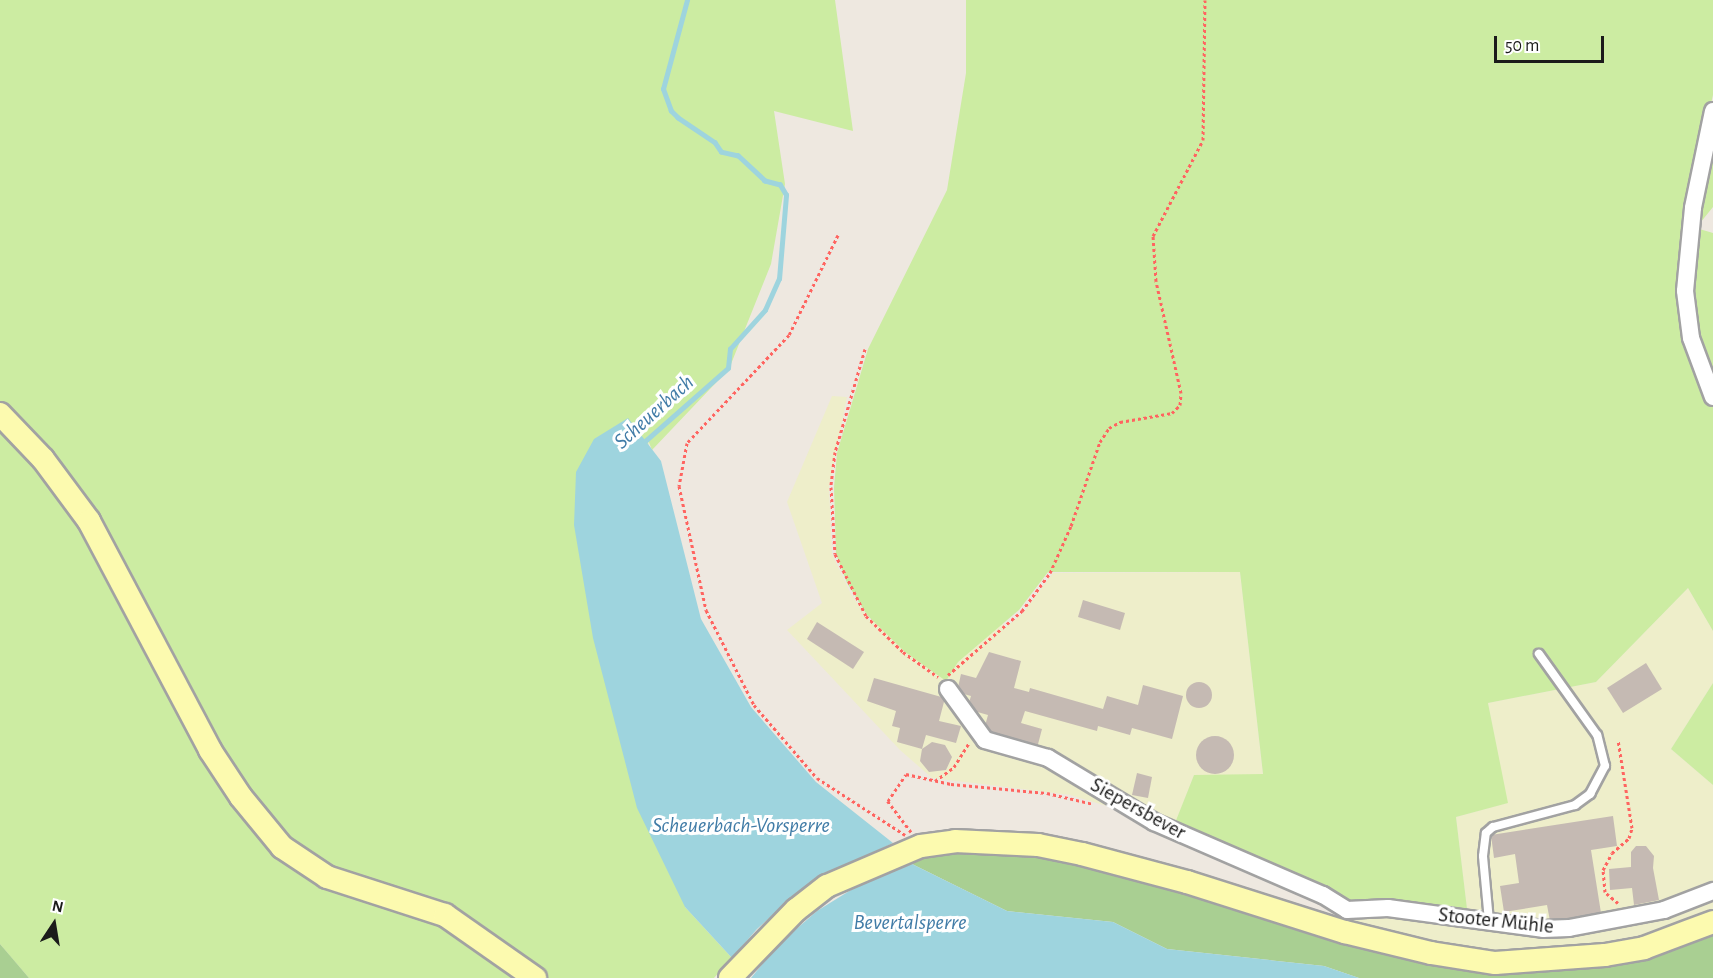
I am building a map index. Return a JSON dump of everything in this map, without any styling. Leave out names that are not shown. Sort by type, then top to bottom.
[{"type":"street","points":[[1713,111],[1693,208],[1685,291],[1691,338],[1713,397]]},
{"type":"street","points":[[0,414],[43,459],[89,521],[210,750],[241,797],[282,847],[327,877],[445,915],[536,978]]},
{"type":"street","points":[[948,689],[976,732]]},
{"type":"street","name":"Siepersbever","points":[[976,732],[985,740],[1048,758],[1154,822],[1323,895],[1346,921]]},
{"type":"street","points":[[730,978],[775,930],[827,886],[921,846],[956,841],[1038,845],[1346,921],[1431,953],[1495,963],[1577,960],[1644,948],[1713,922]]},
{"type":"street","name":"Stooter Mühle","points":[[1346,921],[1388,908],[1488,921],[1569,928],[1641,914],[1713,891]]},
{"type":"lane","points":[[1488,921],[1483,856],[1486,833],[1493,827],[1575,805],[1590,794],[1605,766],[1597,735],[1539,654]]},
{"type":"path","points":[[866,349],[835,452],[831,487],[835,554],[866,616],[903,652],[946,682],[959,662],[1022,611],[1050,573],[1071,526],[1100,442],[1109,428],[1120,422],[1172,413],[1180,405],[1181,393],[1156,281],[1153,236],[1203,140],[1205,0]]},
{"type":"path","points":[[838,235],[789,335],[687,442],[680,486],[706,610],[754,705],[817,778],[921,846]]},
{"type":"path","points":[[935,781],[954,767],[976,732]]},
{"type":"path","points":[[1618,740],[1632,828],[1629,838],[1606,863],[1605,892],[1614,901],[1641,914]]},
{"type":"path","points":[[921,846],[888,801],[906,774],[935,781],[1047,793],[1096,805]]},
{"type":"green space","points":[[0,0],[835,0],[853,131],[774,111],[785,184],[771,264],[729,369],[652,450],[648,440],[685,907],[732,958],[714,978],[539,978],[478,932],[356,885],[267,829],[134,599],[0,409]]},
{"type":"green space","points":[[966,0],[1713,0],[1713,95],[1696,169],[1713,124],[1713,207],[1696,228],[1713,233],[1713,631],[1688,588],[1596,682],[1488,703],[1508,803],[1456,817],[1468,917],[1347,909],[1173,828],[1194,775],[1263,774],[1240,572],[1048,572],[1019,610],[958,662],[946,681],[905,652],[867,615],[847,583],[836,554],[834,487],[837,453],[868,349],[947,190],[966,73]]},
{"type":"green space","points":[[832,396],[847,397],[829,487],[832,554],[851,594],[870,621],[929,571],[1006,627],[1023,613],[1053,573],[1240,572],[1263,775],[1194,775],[1171,834],[1127,812],[1070,795],[932,778],[900,750],[787,630],[822,603],[787,502]]},
{"type":"green space","points":[[0,418],[67,494],[281,849],[427,910],[531,978],[29,978],[0,944]]},
{"type":"green space","points":[[1688,588],[1713,631],[1713,683],[1671,749],[1713,785],[1713,918],[1645,945],[1496,960],[1352,931],[1351,914],[1469,926],[1456,817],[1507,803],[1488,703],[1596,682]]},
{"type":"green space","points":[[1713,683],[1713,785],[1671,749]]},
{"type":"green space","points":[[1037,847],[1496,967],[1713,925],[1713,978],[1359,978],[1324,966],[1167,949],[1113,922],[1007,911],[912,864],[917,851]]},
{"type":"green space","points":[[0,944],[12,958],[29,978],[0,978]]},
{"type":"water","name":"Scheuerbach-Vorsperre","points":[[628,418],[661,461],[701,619],[751,707],[816,782],[893,843],[849,864],[787,902],[757,929],[732,958],[685,907],[637,808],[593,638],[574,525],[576,472],[594,439]]},
{"type":"water","name":"Bevertalsperre","points":[[912,864],[1007,911],[1113,922],[1167,949],[1324,966],[1359,978],[751,978],[778,945],[817,911],[867,880]]},
{"type":"building","points":[[1083,600],[1125,613],[1120,630],[1078,617]]},
{"type":"building","points":[[817,622],[864,652],[853,669],[807,639]]},
{"type":"building","points":[[989,652],[1021,661],[1014,688],[1029,692],[1030,688],[1103,709],[1107,696],[1138,705],[1143,685],[1183,696],[1172,739],[1132,728],[1130,735],[1098,726],[1097,731],[1025,711],[1021,723],[1042,729],[1037,748],[983,733],[988,715],[967,709],[971,696],[957,692],[961,674],[976,678]]},
{"type":"building","points":[[1646,663],[1662,689],[1623,713],[1607,688]]},
{"type":"building","points":[[874,678],[945,698],[939,721],[961,726],[956,743],[926,735],[922,749],[897,742],[900,728],[892,726],[896,711],[867,701]]},
{"type":"building","points":[[1199,682],[1208,686],[1212,695],[1208,704],[1199,708],[1190,704],[1186,695],[1190,686]]},
{"type":"building","points":[[1215,736],[1228,742],[1234,755],[1228,768],[1215,774],[1202,768],[1196,755],[1202,742]]},
{"type":"building","points":[[932,742],[945,745],[952,757],[946,770],[929,772],[920,761],[922,749]]},
{"type":"building","points":[[1137,773],[1152,777],[1148,798],[1132,795]]},
{"type":"building","points":[[1613,816],[1617,846],[1591,850],[1601,913],[1550,921],[1547,905],[1504,912],[1500,886],[1519,883],[1515,854],[1494,858],[1491,835]]},
{"type":"building","points":[[1636,846],[1646,846],[1654,856],[1653,868],[1659,900],[1634,905],[1632,888],[1610,890],[1609,869],[1631,867],[1631,852]]},
{"type":"waterway","name":"Scheuerbach","points":[[643,443],[728,368],[730,349],[765,310],[779,279],[786,195],[780,185],[765,181],[738,156],[721,152],[715,143],[678,118],[671,111],[663,89],[687,0]]}]
